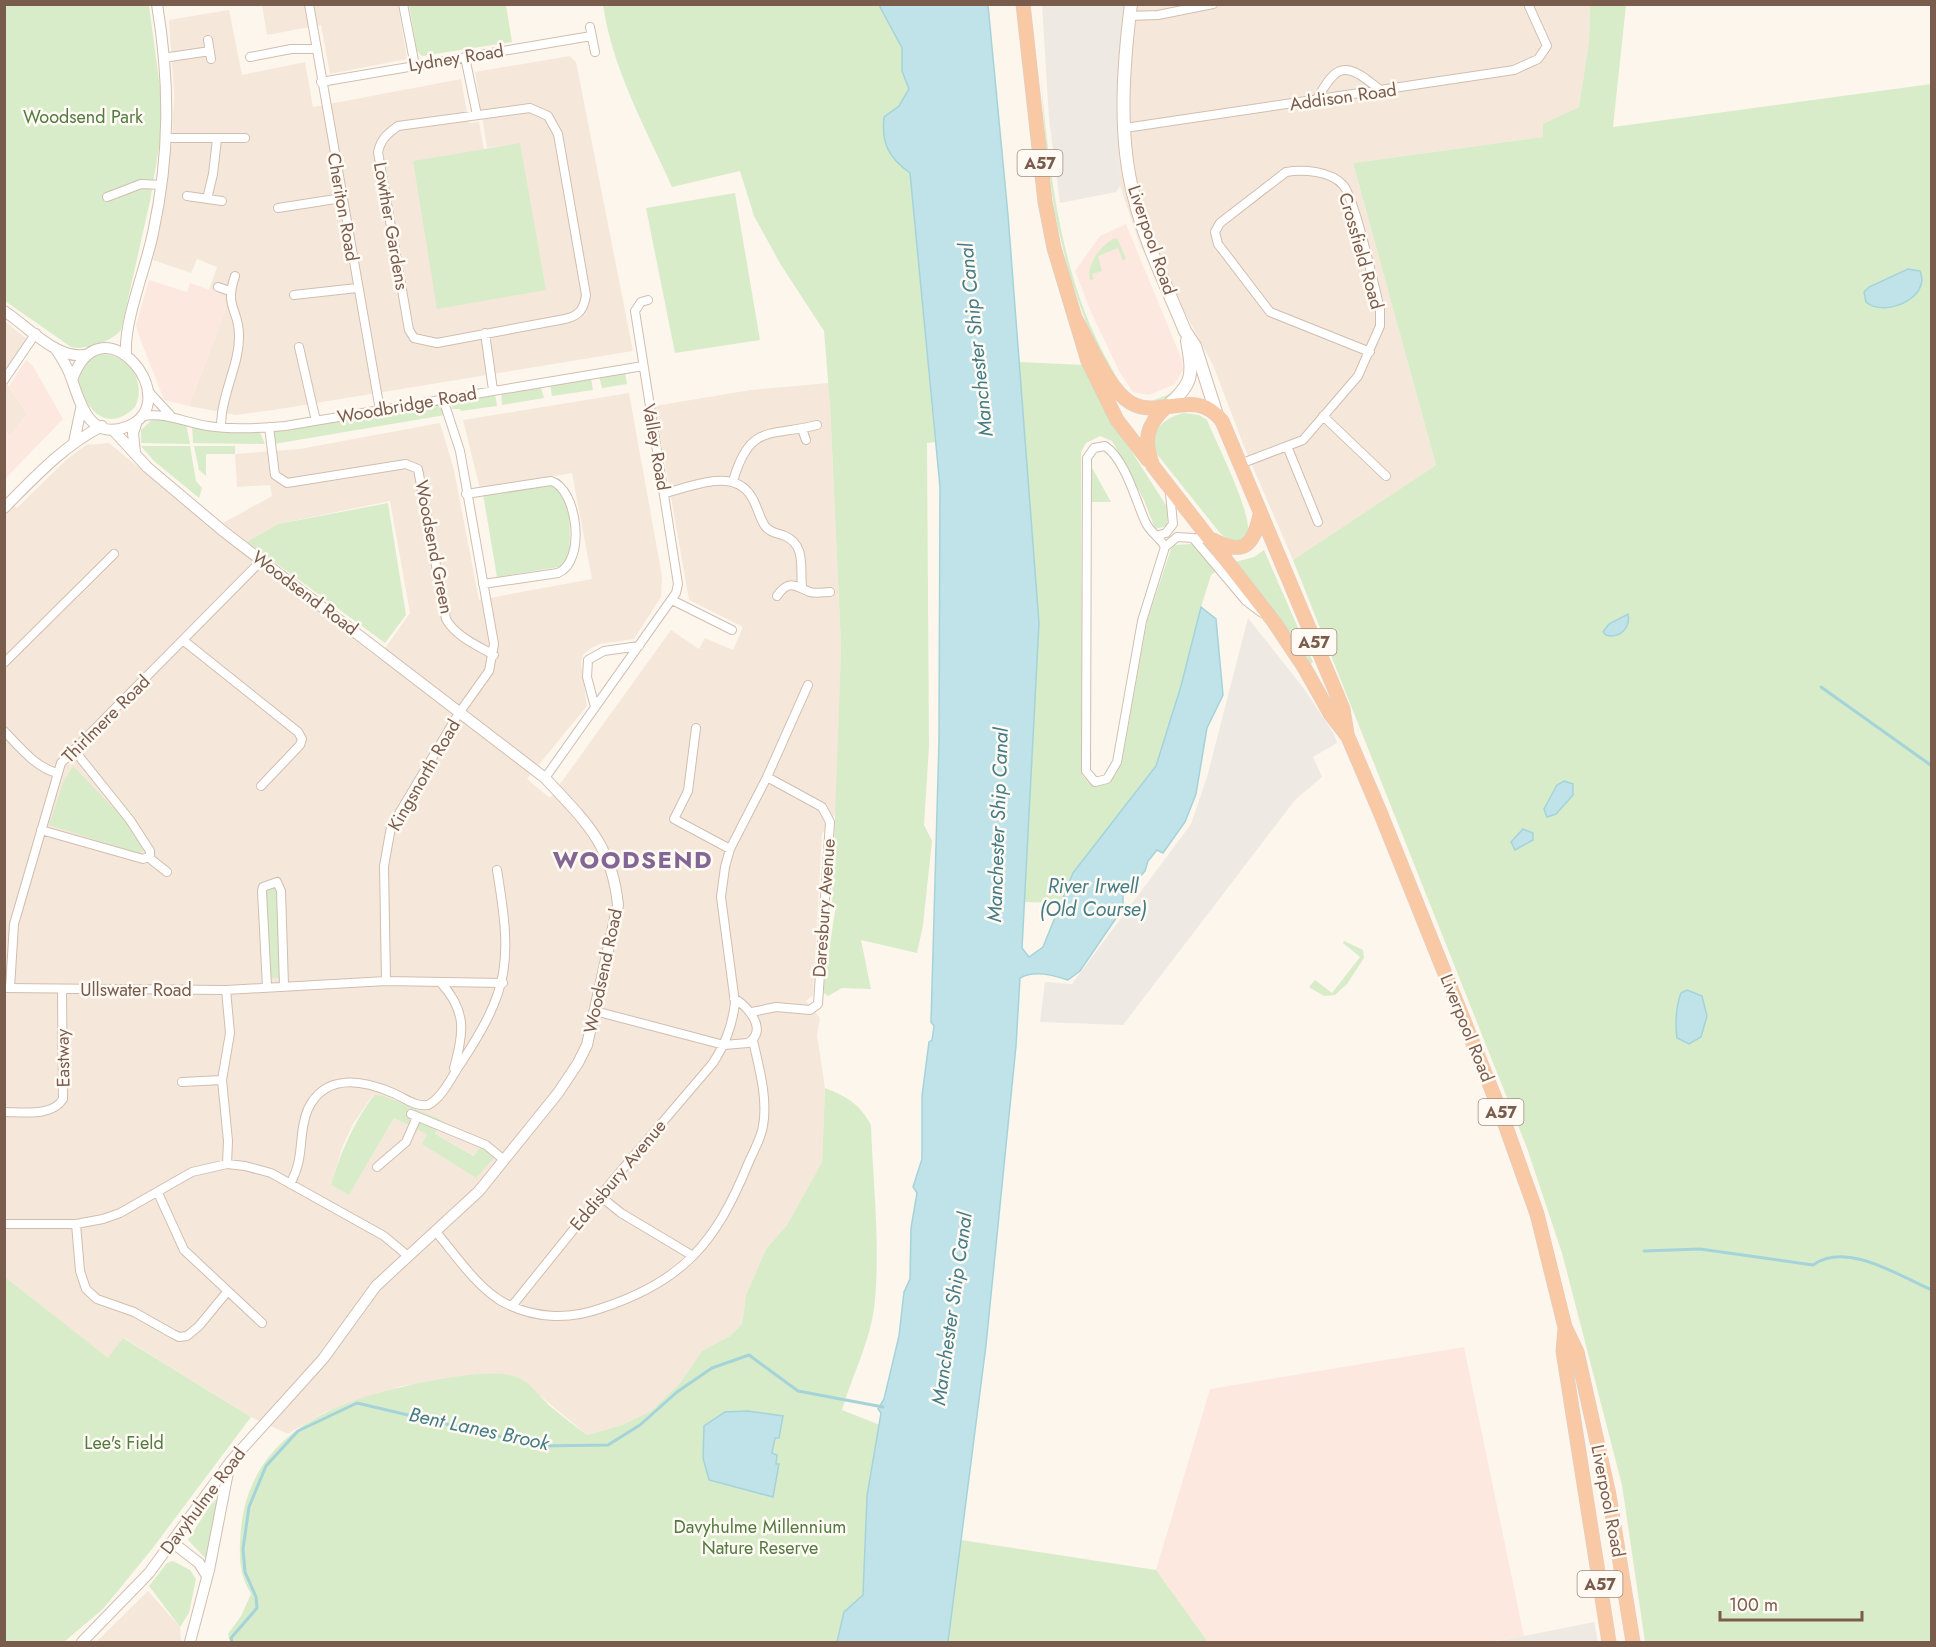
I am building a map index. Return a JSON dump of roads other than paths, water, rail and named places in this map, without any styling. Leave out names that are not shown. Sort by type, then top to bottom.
[{"type":"highway","name":"A57","points":[[1023,4],[1045,202],[1054,248],[1088,361],[1109,405],[1168,486],[1212,540]]},
{"type":"highway","name":"A57","points":[[1075,318],[1122,397],[1142,407],[1190,403],[1217,415],[1227,430],[1260,515]]},
{"type":"highway","name":"A57","points":[[1153,466],[1146,444],[1148,430],[1155,417],[1167,406]]},
{"type":"highway","points":[[1212,540],[1228,547],[1244,547],[1256,532],[1260,515]]},
{"type":"highway","name":"Liverpool Road","points":[[1260,515],[1343,709],[1348,736]]},
{"type":"highway","name":"Liverpool Road","points":[[1212,540],[1274,622],[1348,736],[1501,1113],[1537,1214],[1565,1327],[1577,1352],[1609,1495],[1633,1642]]},
{"type":"highway","name":"Liverpool Road","points":[[1565,1327],[1563,1351],[1609,1642]]},
{"type":"main road","name":"Liverpool Road","points":[[1130,10],[1125,128],[1134,198],[1185,331],[1198,355],[1217,415]]},
{"type":"main road","name":"Liverpool Road","points":[[1167,406],[1186,388],[1192,372],[1185,331]]},
{"type":"street","points":[[126,353],[127,331],[145,269],[162,185],[168,138],[157,4]]},
{"type":"street","name":"Cheriton Road","points":[[309,4],[380,410]]},
{"type":"street","points":[[403,4],[415,66]]},
{"type":"street","points":[[1130,10],[1158,15],[1213,4]]},
{"type":"street","name":"Addison Road","points":[[1125,128],[1514,70],[1543,53],[1546,40],[1528,4]]},
{"type":"street","name":"Lydney Road","points":[[321,82],[465,57],[591,31],[595,52]]},
{"type":"street","points":[[163,58],[210,55],[208,40]]},
{"type":"street","points":[[250,57],[291,49],[316,49]]},
{"type":"street","points":[[465,57],[477,115]]},
{"type":"street","points":[[1316,100],[1337,72],[1347,68],[1353,69],[1381,91]]},
{"type":"street","name":"Lowther Gardens","points":[[530,108],[539,110],[555,124],[586,296],[585,304],[575,317],[437,343],[414,338],[409,330],[378,152],[383,138],[398,126],[477,115],[530,108]]},
{"type":"street","points":[[168,138],[245,138]]},
{"type":"street","points":[[207,198],[213,174],[217,139]]},
{"type":"street","name":"Crossfield Road","points":[[1240,464],[1303,440],[1358,376],[1370,352],[1380,326],[1380,309],[1348,192],[1332,176],[1295,170],[1286,172],[1220,223],[1215,232],[1218,244],[1270,312],[1370,352]]},
{"type":"street","points":[[107,197],[141,184],[162,185]]},
{"type":"street","points":[[187,196],[222,201]]},
{"type":"street","points":[[278,208],[342,198]]},
{"type":"street","points":[[221,428],[224,396],[240,337],[230,304],[230,291],[235,276]]},
{"type":"street","points":[[218,287],[230,291]]},
{"type":"street","points":[[294,295],[357,288]]},
{"type":"street","name":"Valley Road","points":[[545,778],[672,600],[678,584],[635,311],[641,302],[648,300]]},
{"type":"street","points":[[4,311],[55,348],[73,356],[110,348],[121,341],[127,331]]},
{"type":"street","points":[[4,380],[36,333]]},
{"type":"street","points":[[485,333],[493,390]]},
{"type":"street","points":[[300,347],[316,421]]},
{"type":"street","points":[[55,348],[72,380],[81,409],[87,417],[114,430],[140,418]]},
{"type":"street","points":[[110,348],[126,353],[140,370],[148,392],[172,416]]},
{"type":"street","points":[[72,380],[76,368],[89,354]]},
{"type":"street","name":"Woodbridge Road","points":[[140,418],[172,416],[221,428],[269,427],[643,366]]},
{"type":"street","points":[[136,455],[133,433],[148,392]]},
{"type":"street","points":[[443,399],[460,451],[494,655]]},
{"type":"street","points":[[74,442],[81,409]]},
{"type":"street","points":[[1323,416],[1386,476]]},
{"type":"street","points":[[733,481],[742,455],[760,436],[789,428],[802,429],[817,425]]},
{"type":"street","points":[[4,508],[74,442],[102,426]]},
{"type":"street","name":"Woodsend Green","points":[[269,427],[275,475],[287,483],[406,464],[418,469],[446,619],[449,625],[473,644],[494,655]]},
{"type":"street","points":[[802,429],[806,440]]},
{"type":"street","name":"Woodsend Road","points":[[114,430],[136,455],[223,531],[545,778],[587,822],[604,853],[615,881],[618,905],[587,1045],[579,1063],[479,1191],[376,1286],[323,1359]]},
{"type":"street","points":[[1287,446],[1318,522]]},
{"type":"street","points":[[1165,547],[1159,535],[1150,530],[1145,521],[1139,503],[1115,456],[1105,447],[1094,447],[1086,458],[1086,771],[1095,782],[1107,779],[1117,762],[1142,621],[1165,547],[1177,537],[1212,540]]},
{"type":"street","points":[[664,493],[723,480],[733,481],[751,496],[765,525],[772,532],[791,539],[796,545],[801,555],[802,586]]},
{"type":"street","points":[[466,494],[551,481],[562,486],[569,499],[576,545],[568,566],[558,573],[483,584]]},
{"type":"street","points":[[1159,535],[1166,533],[1173,524],[1173,506],[1168,486]]},
{"type":"street","points":[[1193,538],[1246,601],[1274,622]]},
{"type":"street","points":[[4,663],[114,554]]},
{"type":"street","name":"Thirlmere Road","points":[[7,988],[14,924],[61,763],[262,560]]},
{"type":"street","points":[[777,597],[786,587],[802,586],[811,592],[830,592]]},
{"type":"street","points":[[672,600],[732,630]]},
{"type":"street","points":[[184,641],[298,732],[302,739],[300,745],[261,786]]},
{"type":"street","points":[[595,707],[588,677],[588,660],[604,651],[639,646]]},
{"type":"street","name":"Kingsnorth Road","points":[[386,981],[384,866],[391,827],[459,713],[489,671],[494,655]]},
{"type":"street","name":"Eddisbury Avenue","points":[[512,1306],[600,1196],[713,1063],[724,1045],[733,1020],[734,998],[721,897],[730,849],[767,777],[808,685]]},
{"type":"street","points":[[696,728],[688,791],[674,819],[730,849]]},
{"type":"street","points":[[4,731],[45,770],[57,773]]},
{"type":"street","points":[[74,750],[130,820],[150,851],[148,857]]},
{"type":"street","name":"Daresbury Avenue","points":[[752,1012],[776,1007],[810,1010],[818,1004],[830,822],[822,807],[767,777]]},
{"type":"street","points":[[41,830],[143,859],[148,857]]},
{"type":"street","points":[[148,857],[167,872]]},
{"type":"street","points":[[290,1184],[300,1161],[304,1120],[315,1096],[327,1086],[358,1083],[393,1093],[415,1104],[428,1105],[439,1095],[475,1042],[492,1011],[502,983],[507,947],[497,870]]},
{"type":"street","points":[[267,987],[262,887],[271,882],[277,882],[281,891],[284,986]]},
{"type":"street","name":"Ullswater Road","points":[[7,988],[226,990],[386,981],[502,983]]},
{"type":"street","points":[[441,983],[452,995],[461,1018],[458,1052],[450,1079]]},
{"type":"street","name":"Eastway","points":[[4,1112],[50,1110],[60,1104],[63,1099],[62,989]]},
{"type":"street","points":[[226,990],[230,1033],[222,1080],[228,1142],[227,1164]]},
{"type":"street","points":[[436,1232],[493,1295],[512,1306],[540,1315],[564,1317],[590,1312],[659,1285],[693,1256],[730,1208],[763,1126],[762,1090],[753,1041],[756,1026],[752,1012],[734,998]]},
{"type":"street","points":[[595,1011],[724,1045],[753,1041]]},
{"type":"street","points":[[182,1082],[222,1080]]},
{"type":"street","points":[[377,1167],[388,1151],[411,1135],[414,1115],[486,1145],[504,1160]]},
{"type":"street","points":[[4,1224],[76,1224],[120,1213],[192,1172],[227,1164],[260,1169],[290,1184],[384,1236],[408,1256]]},
{"type":"street","points":[[158,1193],[178,1241],[227,1292],[262,1323]]},
{"type":"street","points":[[600,1196],[621,1213],[693,1256]]},
{"type":"street","points":[[76,1224],[80,1271],[86,1289],[97,1299],[134,1312],[179,1337],[193,1332],[227,1292]]},
{"type":"street","name":"Davyhulme Road","points":[[83,1642],[130,1594],[172,1542],[231,1461],[323,1359]]},
{"type":"street","points":[[189,1642],[207,1576],[231,1461]]},
{"type":"street","points":[[172,1542],[199,1563],[207,1576]]},
{"type":"water","points":[[879,5],[988,5],[1008,215],[1039,623],[1022,948],[1029,957],[1043,947],[1073,873],[1156,766],[1181,686],[1201,607],[1216,619],[1223,695],[1207,728],[1196,794],[1185,822],[1163,853],[1157,850],[1148,861],[1145,871],[1123,895],[1123,908],[1080,971],[1068,980],[1037,974],[1020,978],[1016,1046],[986,1345],[948,1642],[837,1642],[844,1612],[863,1595],[867,1496],[881,1413],[878,1409],[884,1399],[899,1336],[904,1292],[910,1279],[911,1228],[917,1193],[913,1187],[922,1159],[922,1096],[929,1042],[932,1040],[934,1026],[931,1022],[939,741],[940,487],[910,173],[892,156],[885,142],[883,126],[884,117],[899,106],[909,89],[902,71],[902,48]]},
{"type":"water","points":[[1908,269],[1920,271],[1922,281],[1913,297],[1904,303],[1884,308],[1866,302],[1864,292],[1869,287]]},
{"type":"water","points":[[1628,614],[1628,624],[1619,634],[1611,636],[1603,632],[1609,624]]},
{"type":"water","points":[[1564,781],[1573,784],[1573,795],[1556,814],[1547,817],[1544,809],[1557,785]]},
{"type":"water","points":[[1523,829],[1533,833],[1533,840],[1515,850],[1511,842]]},
{"type":"water","points":[[1687,990],[1702,996],[1707,1016],[1701,1037],[1689,1044],[1677,1038],[1676,1027],[1679,998],[1681,993]]},
{"type":"water","points":[[748,1411],[783,1416],[779,1438],[775,1438],[772,1453],[777,1455],[776,1464],[779,1464],[773,1497],[709,1480],[703,1458],[704,1426],[725,1412]]},
{"type":"waterway","points":[[1821,687],[1932,766]]},
{"type":"waterway","points":[[1644,1251],[1700,1249],[1813,1265],[1827,1259],[1841,1257],[1857,1259],[1873,1263],[1932,1290]]},
{"type":"waterway","name":"Bent Lanes Brook","points":[[232,1642],[231,1638],[257,1608],[256,1597],[245,1572],[243,1549],[249,1507],[266,1466],[298,1431],[357,1403],[540,1446],[608,1445],[640,1425],[677,1392],[712,1368],[749,1355],[798,1391],[883,1407]]},
{"type":"district","name":"WOODSEND","points":[[633,859]]},
{"type":"park label","name":"Woodsend Park","points":[[83,117]]},
{"type":"park label","name":"Lee's Field","points":[[124,1443]]},
{"type":"park label","name":"Davyhulme Millennium Nature Reserve","points":[[760,1537]]},
{"type":"water label","name":"Manchester Ship Canal","points":[[976,340]]},
{"type":"water label","name":"Manchester Ship Canal","points":[[998,825]]},
{"type":"water label","name":"River Irwell (Old Course)","points":[[1093,898]]},
{"type":"water label","name":"Manchester Ship Canal","points":[[952,1309]]}]
